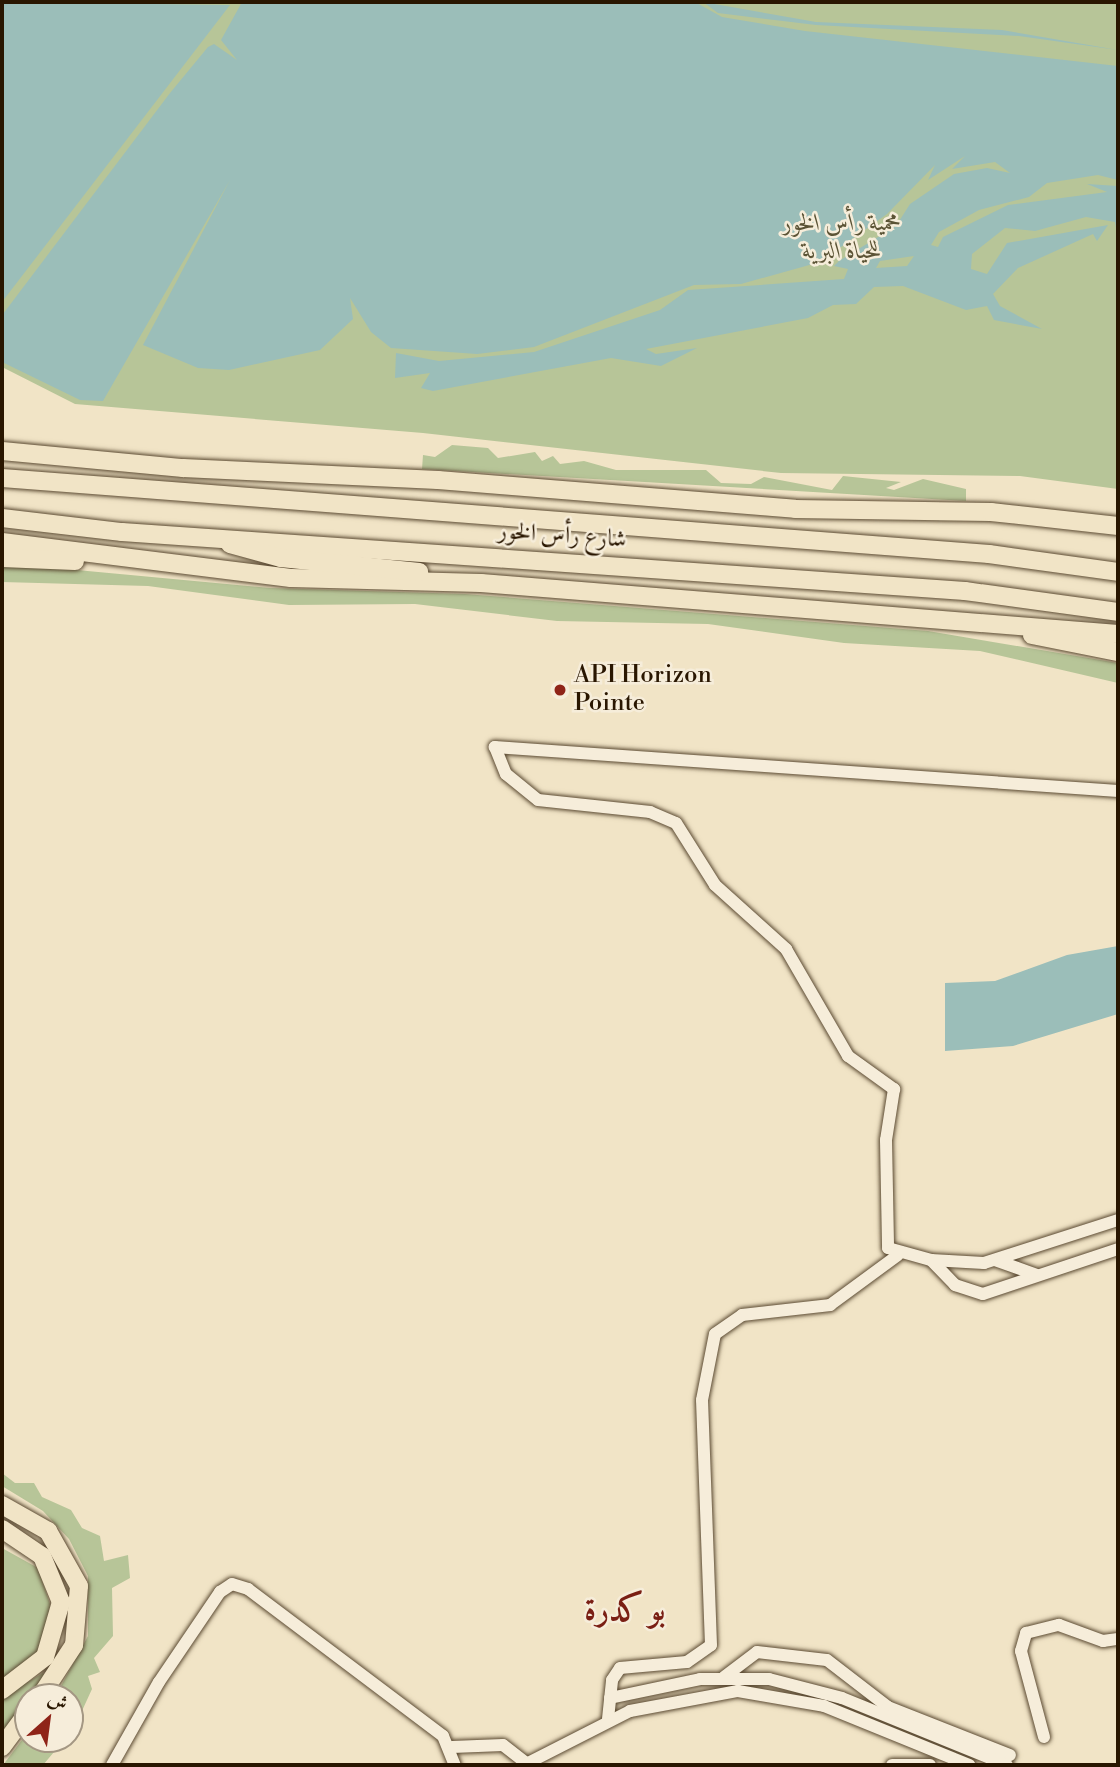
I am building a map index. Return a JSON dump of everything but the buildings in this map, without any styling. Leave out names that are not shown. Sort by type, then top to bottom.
[{"type":"highway","points":[[2,438],[288,475]]},
{"type":"highway","points":[[2,451],[288,475],[438,480],[795,509],[991,512],[1118,526]]},
{"type":"highway","name":"شارع رأس الخور","points":[[2,478],[1000,555],[1118,572]]},
{"type":"highway","name":"شارع رأس الخور","points":[[2,518],[217,537],[965,591],[1118,612]]},
{"type":"highway","points":[[217,537],[281,558],[481,583]]},
{"type":"highway","points":[[2,542],[292,578],[481,583],[932,616],[1118,634]]},
{"type":"highway","points":[[2,558],[125,557]]},
{"type":"highway","points":[[932,616],[1118,652]]},
{"type":"highway","points":[[2,1505],[48,1531],[79,1586],[74,1645],[49,1683]]},
{"type":"highway","points":[[2,1529],[42,1556],[61,1602],[45,1657],[2,1690]]},
{"type":"highway","points":[[2,1747],[14,1731]]},
{"type":"street","points":[[1118,791],[495,747],[506,774],[538,800],[650,812],[676,823],[715,885],[786,949],[848,1056],[894,1089],[886,1140],[886,1239],[898,1255],[930,1261],[995,1260],[1118,1220]]},
{"type":"street","points":[[930,1261],[955,1285],[976,1293],[1118,1249]]},
{"type":"street","points":[[608,1719],[610,1698],[620,1668],[687,1662],[711,1645],[702,1400],[715,1334],[742,1315],[840,1301],[898,1255]]},
{"type":"street","points":[[995,1260],[1037,1275]]},
{"type":"street","points":[[112,1765],[159,1682],[220,1592],[232,1584],[248,1589],[452,1747],[503,1745],[527,1764],[608,1719],[708,1692],[770,1694],[824,1706],[969,1765]]},
{"type":"street","points":[[1044,1737],[1021,1651],[1026,1633],[1059,1625],[1102,1641],[1118,1639]]},
{"type":"street","points":[[724,1677],[757,1652],[827,1660],[888,1707],[1009,1760]]},
{"type":"street","points":[[610,1698],[724,1677],[818,1690],[935,1736],[1009,1760]]},
{"type":"street","points":[[892,1765],[926,1764],[928,1750],[935,1736]]},
{"type":"street","points":[[452,1747],[455,1765]]},
{"type":"green space","name":"محمية رأس الخور للحياة البرية","points":[[2,2],[1118,2],[1118,489],[1020,476],[781,473],[423,433],[75,404],[2,367]]},
{"type":"green space","points":[[452,445],[488,448],[498,458],[535,452],[542,461],[553,456],[560,464],[584,461],[616,470],[706,470],[721,483],[751,484],[764,477],[832,490],[843,476],[901,482],[886,488],[894,490],[923,479],[966,489],[966,501],[422,469],[423,455],[435,457]]},
{"type":"green space","points":[[2,563],[270,588],[465,594],[928,631],[1118,663],[1118,683],[980,651],[844,643],[708,624],[557,621],[415,604],[289,605],[148,586],[2,582]]},
{"type":"green space","points":[[2,1473],[15,1483],[34,1483],[42,1497],[71,1510],[82,1528],[100,1536],[104,1561],[128,1555],[130,1578],[112,1588],[113,1636],[94,1658],[100,1672],[88,1676],[92,1689],[84,1706],[84,1683],[63,1683],[88,1636],[88,1576],[69,1539],[43,1511],[2,1486]]},
{"type":"green space","points":[[2,1548],[38,1568],[51,1607],[39,1651],[2,1680]]},
{"type":"green space","points":[[43,1673],[47,1678],[43,1683],[26,1683]]},
{"type":"green space","points":[[14,1690],[14,1720],[2,1735],[2,1697]]},
{"type":"green space","points":[[14,1750],[14,1753],[53,1753],[43,1765],[3,1765]]},
{"type":"water","points":[[2,2],[230,5],[2,302]]},
{"type":"water","name":"محمية رأس الخور للحياة البرية","points":[[242,2],[695,2],[722,17],[805,31],[1118,66],[1118,180],[1098,175],[1047,183],[1029,197],[979,210],[939,232],[931,245],[938,247],[943,237],[1008,205],[1107,192],[1087,184],[1118,186],[1118,238],[1115,222],[1086,217],[1035,231],[1005,228],[972,254],[971,269],[987,274],[1007,243],[1108,225],[1097,241],[1093,234],[1018,268],[993,294],[1000,306],[1042,329],[994,320],[987,306],[966,310],[903,286],[874,287],[856,304],[833,305],[808,318],[646,349],[656,354],[697,348],[661,366],[611,358],[433,391],[421,388],[430,373],[395,378],[396,353],[439,361],[534,352],[660,310],[688,290],[844,279],[848,269],[834,266],[839,261],[896,226],[910,204],[954,174],[987,168],[1010,173],[995,162],[952,169],[965,156],[928,180],[935,165],[887,214],[820,262],[741,284],[694,285],[534,347],[477,354],[391,348],[371,332],[350,298],[353,319],[320,350],[229,370],[198,368],[143,345],[230,180],[103,401],[80,400],[2,362],[3,314],[170,93],[208,47],[214,44],[237,60],[221,40]],"holes":[[[914,256],[907,266],[876,268],[880,261]]]},
{"type":"water","points":[[703,2],[816,22],[1002,30],[1118,50],[1019,36],[816,25],[718,13]]},
{"type":"water","points":[[1118,946],[1118,1014],[1013,1046],[945,1051],[945,983],[995,981],[1067,955]]},
{"type":"place","name":"API Horizon Pointe","points":[[560,690]]},
{"type":"district","name":"بو كدرة","points":[[625,1610]]}]
